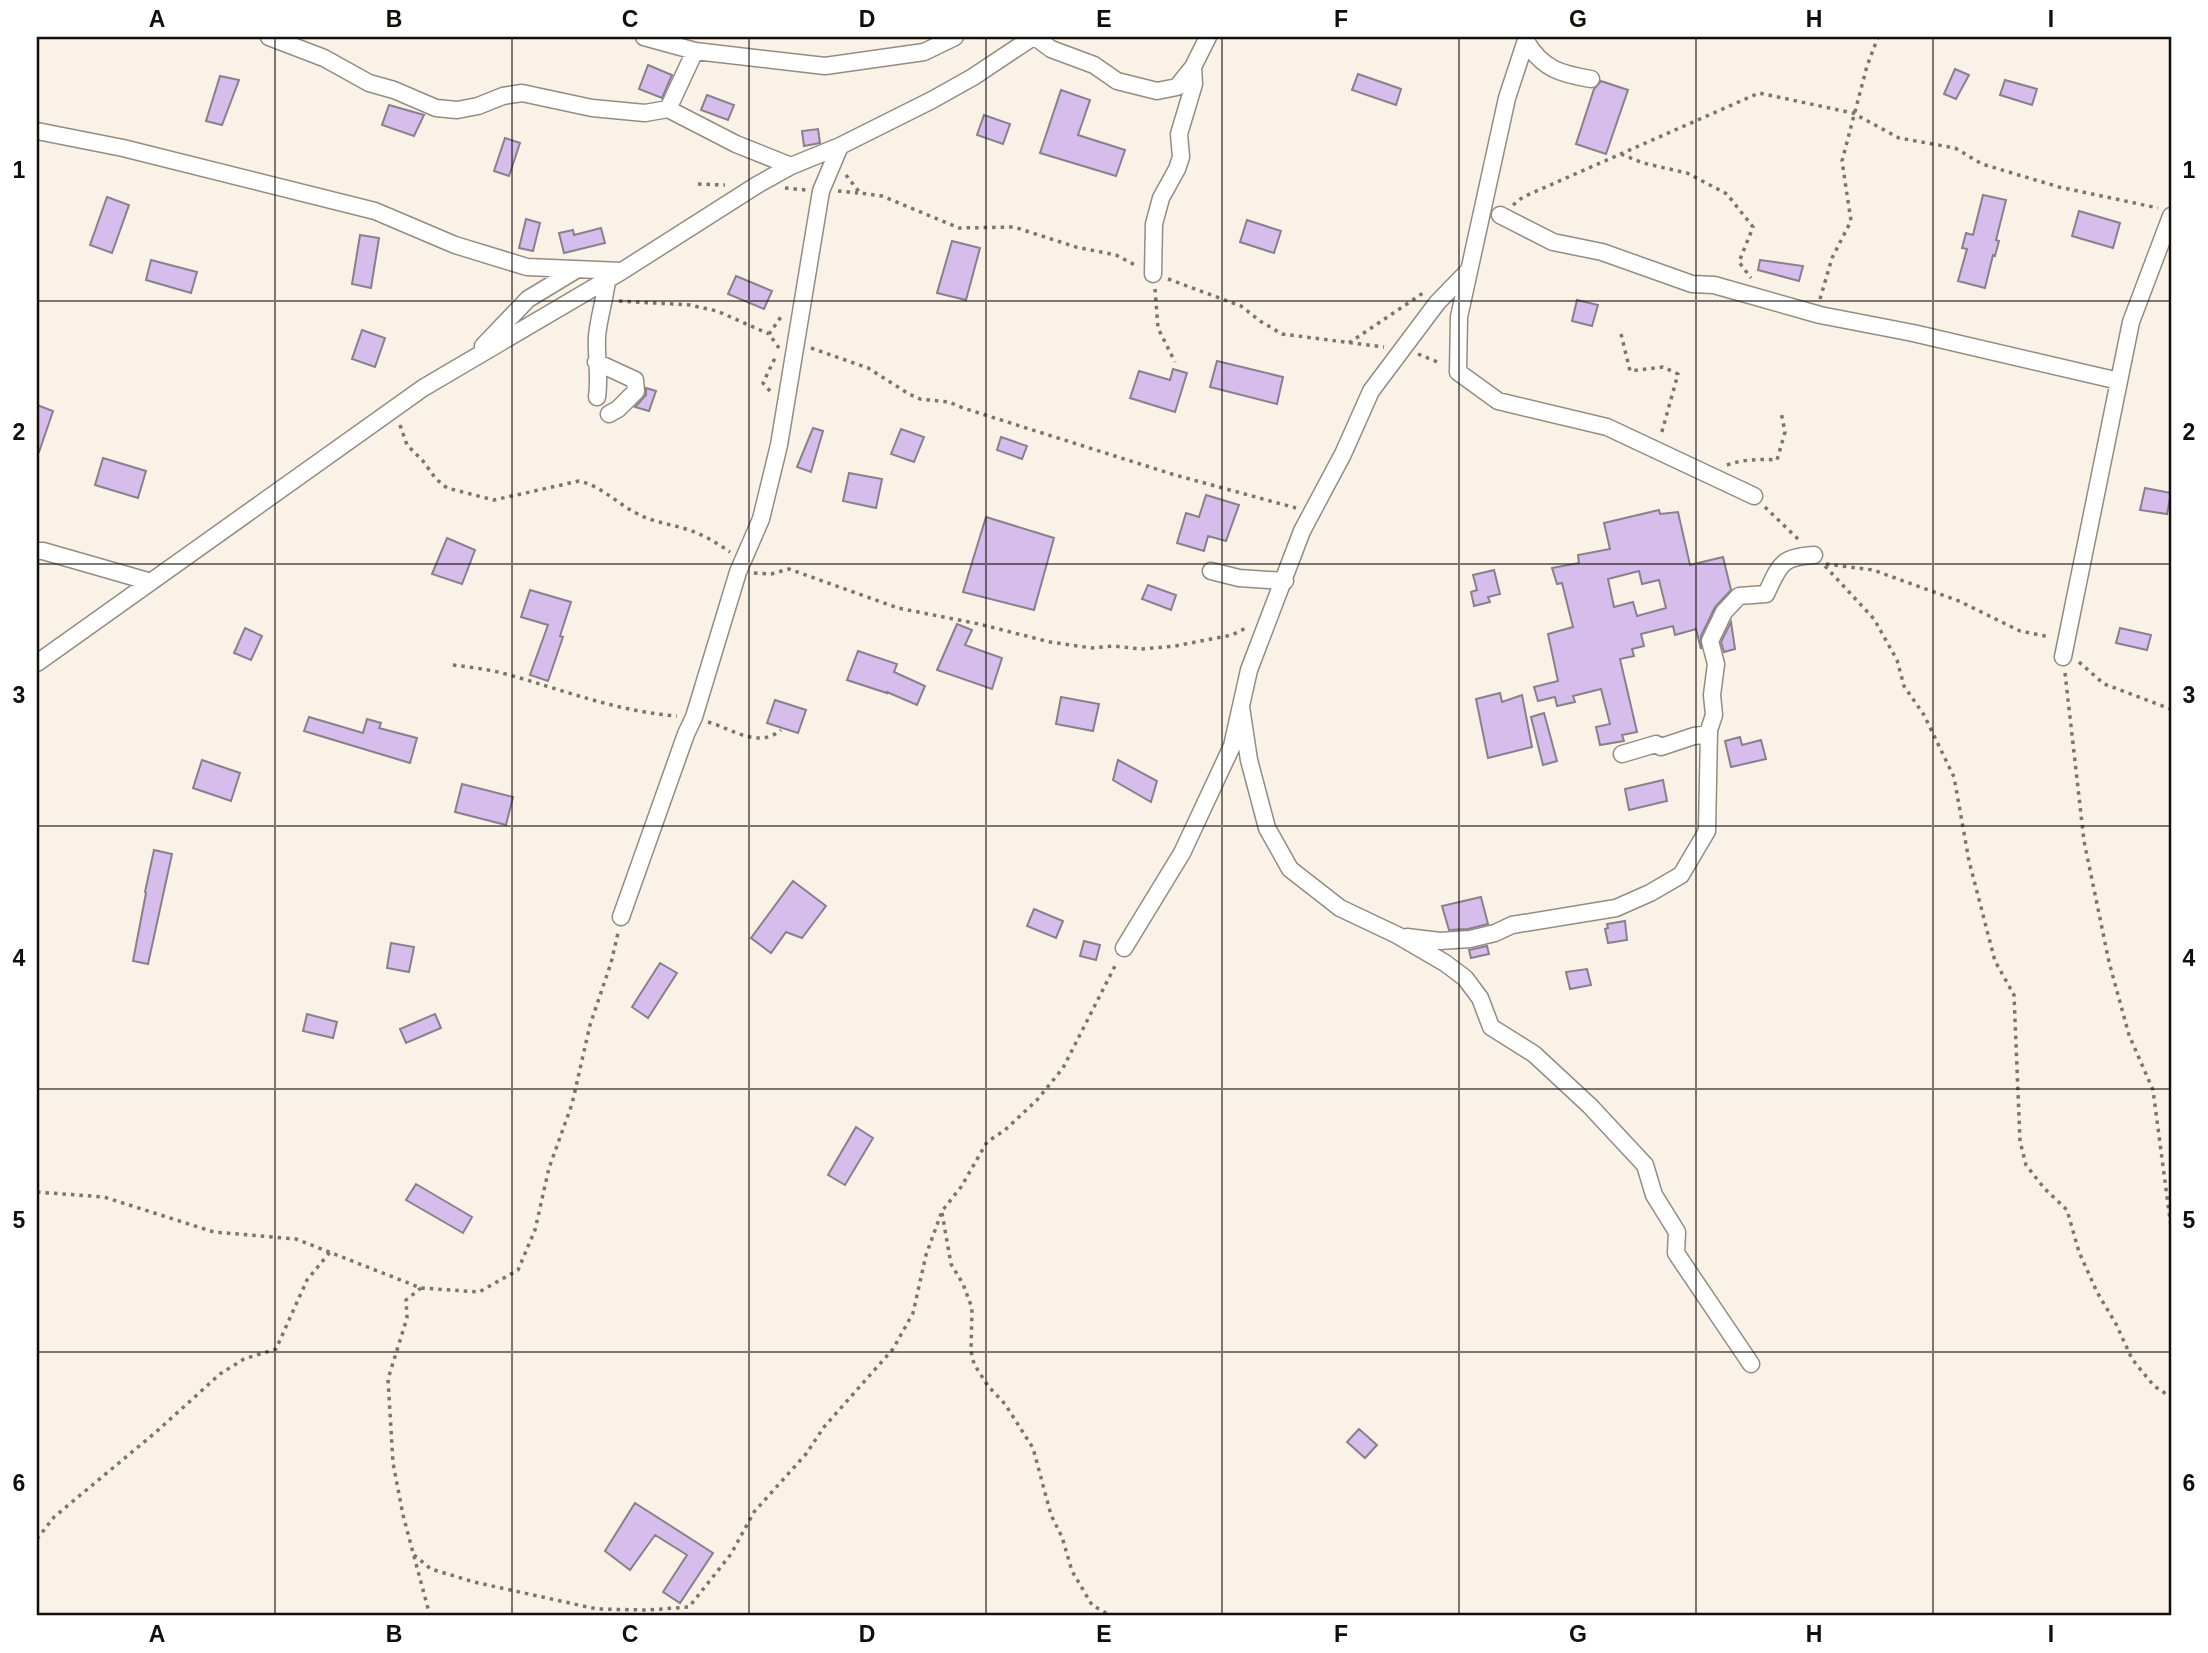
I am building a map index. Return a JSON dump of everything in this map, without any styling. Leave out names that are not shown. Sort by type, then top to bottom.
[{"type":"street","points":[[269,37],[324,58],[369,83],[394,90],[436,108],[457,110],[522,93],[592,108],[645,113],[668,109],[736,144],[791,166]]},
{"type":"street","points":[[644,37],[695,51],[825,66],[924,52],[955,37]]},
{"type":"street","points":[[37,663],[423,388],[607,288],[622,271],[791,166],[840,146],[932,100],[973,77],[1029,38],[1094,65],[1117,81],[1157,90],[1177,87],[1193,67],[1208,37]]},
{"type":"street","points":[[1527,39],[1536,59],[1566,75],[1591,79]]},
{"type":"street","points":[[1527,39],[1507,98],[1459,317],[1458,372],[1499,401],[1607,427],[1754,496]]},
{"type":"street","points":[[668,109],[695,51]]},
{"type":"street","points":[[1153,274],[1154,224],[1161,198],[1181,157],[1179,134],[1194,84],[1193,67]]},
{"type":"street","points":[[37,131],[123,148],[375,211],[455,245],[527,267],[622,271]]},
{"type":"street","points":[[621,918],[685,734],[694,717],[741,566],[761,519],[779,445],[790,341],[821,191],[840,146]]},
{"type":"street","points":[[2064,649],[2131,322],[2165,212]]},
{"type":"street","points":[[1500,215],[1553,242],[1602,252],[1692,284],[1714,285],[1820,315],[1913,333],[2119,382]]},
{"type":"street","points":[[466,363],[528,299],[578,269]]},
{"type":"street","points":[[1124,948],[1182,853],[1232,746],[1249,670],[1302,531],[1343,454],[1371,391],[1437,303],[1469,270]]},
{"type":"street","points":[[597,397],[599,382],[596,362],[600,312],[607,288]]},
{"type":"street","points":[[596,362],[635,380],[636,391],[609,414]]},
{"type":"street","points":[[37,551],[151,582]]},
{"type":"street","points":[[1398,935],[1440,942],[1470,939],[1495,933],[1512,925],[1616,908],[1681,875],[1707,831],[1709,734],[1714,715],[1712,695],[1716,664],[1710,641],[1724,612],[1739,596],[1766,594],[1780,566],[1794,556],[1814,555]]},
{"type":"street","points":[[1211,572],[1239,578],[1284,581]]},
{"type":"street","points":[[1241,708],[1250,760],[1267,828],[1290,869],[1340,908],[1398,935],[1465,978],[1480,998],[1491,1027],[1534,1054],[1590,1106],[1645,1166],[1654,1195],[1677,1232],[1676,1253],[1751,1364]]},
{"type":"street","points":[[1622,754],[1656,744],[1661,747],[1709,734]]},
{"type":"path","points":[[1820,315],[1819,302],[1832,258],[1851,221],[1842,161],[1853,113],[1878,37]]},
{"type":"path","points":[[1500,215],[1523,197],[1759,93],[1853,113],[1899,138],[1955,148],[1982,164],[2059,187],[2165,212]]},
{"type":"path","points":[[1621,153],[1643,163],[1687,173],[1727,194],[1754,227],[1739,262],[1752,278],[1745,293]]},
{"type":"path","points":[[1153,274],[1158,328],[1175,362]]},
{"type":"path","points":[[1349,343],[1431,287]]},
{"type":"path","points":[[607,288],[620,302],[690,305],[718,311],[769,334]]},
{"type":"path","points":[[1621,334],[1630,371],[1663,367],[1678,374],[1656,450]]},
{"type":"path","points":[[790,341],[868,368],[920,399],[949,402],[1175,475],[1284,506],[1312,510]]},
{"type":"path","points":[[391,411],[400,424],[407,445],[423,461],[436,480],[447,488],[494,500],[579,481],[592,484],[639,515],[695,532],[719,544],[748,574],[771,574],[789,569],[898,608],[1050,642],[1092,648],[1113,646],[1142,649],[1175,646],[1232,635],[1271,617]]},
{"type":"path","points":[[1705,473],[1737,461],[1777,460],[1785,432],[1781,412]]},
{"type":"path","points":[[1754,496],[1814,555]]},
{"type":"path","points":[[2171,709],[2104,684],[2064,649],[1959,601],[1873,570],[1824,564],[1874,619],[1897,660],[1904,686],[1924,715],[1954,777],[1969,861],[1995,961],[2014,995],[2020,1141],[2026,1166],[2067,1210],[2079,1252],[2096,1292],[2116,1324],[2132,1359],[2154,1386],[2171,1396]]},
{"type":"path","points":[[2064,649],[2084,841],[2109,962],[2129,1035],[2153,1090],[2171,1227]]},
{"type":"path","points":[[453,665],[500,672],[629,710],[694,717],[726,727],[747,738],[773,737],[781,730]]},
{"type":"path","points":[[37,1192],[104,1197],[214,1232],[296,1239],[421,1288],[479,1292],[518,1270],[535,1230],[549,1168],[572,1104],[590,1025],[611,963],[621,918]]},
{"type":"path","points":[[414,1555],[431,1569],[474,1582],[597,1609],[689,1607],[731,1554],[754,1512],[893,1349],[913,1313],[926,1255],[942,1211],[961,1187],[987,1142],[1005,1130],[1037,1100],[1063,1068],[1124,948]]},
{"type":"path","points":[[942,1211],[951,1265],[972,1308],[971,1351],[974,1364],[988,1386],[1005,1404],[1033,1448],[1051,1515],[1062,1537],[1072,1571],[1092,1605],[1111,1616]]},
{"type":"path","points":[[37,1539],[54,1517],[156,1432],[220,1374],[244,1359],[276,1349],[307,1280],[330,1252]]},
{"type":"path","points":[[421,1288],[405,1300],[407,1318],[388,1379],[393,1463],[403,1515],[429,1616]]},
{"type":"building","points":[[648,65],[672,75],[662,98],[639,89]]},
{"type":"building","points":[[1955,69],[1969,75],[1956,99],[1944,94]]},
{"type":"building","points":[[1358,74],[1401,89],[1396,105],[1352,90]]},
{"type":"building","points":[[220,76],[239,80],[222,125],[206,121]]},
{"type":"building","points":[[2005,80],[2037,89],[2032,105],[2000,95]]},
{"type":"building","points":[[1601,81],[1628,90],[1606,154],[1576,144],[1594,89]]},
{"type":"building","points":[[1061,90],[1090,100],[1078,135],[1125,150],[1116,176],[1040,153]]},
{"type":"building","points":[[707,95],[734,105],[728,120],[701,110]]},
{"type":"building","points":[[389,105],[424,115],[414,136],[382,125]]},
{"type":"building","points":[[984,115],[1010,124],[1003,144],[977,135]]},
{"type":"building","points":[[818,129],[820,143],[804,146],[802,131]]},
{"type":"building","points":[[505,138],[520,143],[509,176],[494,171]]},
{"type":"building","points":[[1983,195],[2006,200],[1996,240],[1999,241],[1985,288],[1958,281],[1967,249],[1962,248],[1966,233],[1973,235]]},
{"type":"building","points":[[107,197],[129,205],[112,253],[90,245]]},
{"type":"building","points":[[2079,211],[2120,223],[2113,248],[2072,236]]},
{"type":"building","points":[[526,219],[540,223],[533,251],[519,248]]},
{"type":"building","points":[[1247,220],[1281,231],[1274,253],[1240,242]]},
{"type":"building","points":[[601,228],[605,243],[564,253],[559,233],[573,230],[574,235]]},
{"type":"building","points":[[360,235],[379,238],[371,288],[352,284]]},
{"type":"building","points":[[952,241],[980,248],[966,300],[937,293]]},
{"type":"building","points":[[151,260],[197,272],[191,293],[146,280]]},
{"type":"building","points":[[1760,260],[1803,266],[1799,281],[1758,270]]},
{"type":"building","points":[[736,276],[772,291],[764,309],[728,294]]},
{"type":"building","points":[[1577,300],[1598,305],[1592,326],[1572,321]]},
{"type":"building","points":[[362,330],[385,338],[375,367],[352,359]]},
{"type":"building","points":[[1217,361],[1283,377],[1277,404],[1210,387]]},
{"type":"building","points":[[1173,369],[1187,373],[1175,412],[1130,398],[1139,371],[1170,380]]},
{"type":"building","points":[[646,388],[656,391],[649,411],[635,407],[646,395]]},
{"type":"building","points":[[37,405],[53,411],[39,452],[37,452]]},
{"type":"building","points":[[813,428],[823,431],[811,472],[797,467]]},
{"type":"building","points":[[901,429],[924,437],[914,462],[891,454]]},
{"type":"building","points":[[1001,437],[1027,446],[1022,459],[997,450]]},
{"type":"building","points":[[103,458],[146,471],[138,498],[95,485]]},
{"type":"building","points":[[849,473],[882,479],[876,508],[843,501]]},
{"type":"building","points":[[2145,488],[2171,493],[2167,514],[2140,510]]},
{"type":"building","points":[[1206,495],[1239,505],[1226,541],[1208,536],[1204,551],[1177,543],[1186,513],[1199,517]]},
{"type":"building","points":[[1659,510],[1660,514],[1678,512],[1690,565],[1723,557],[1731,590],[1715,607],[1701,636],[1701,649],[1696,629],[1675,635],[1673,626],[1641,634],[1644,646],[1632,649],[1634,656],[1620,659],[1637,732],[1622,735],[1624,741],[1600,745],[1596,727],[1610,724],[1601,689],[1573,696],[1575,702],[1557,706],[1555,697],[1538,701],[1534,687],[1558,681],[1548,634],[1573,627],[1562,583],[1557,584],[1552,568],[1579,563],[1578,555],[1610,549],[1604,523]],"holes":[[[1639,571],[1642,584],[1659,580],[1666,608],[1637,616],[1633,602],[1614,607],[1608,579]]]},
{"type":"building","points":[[986,517],[1054,538],[1034,610],[963,592]]},
{"type":"building","points":[[447,538],[475,550],[462,584],[432,574]]},
{"type":"building","points":[[1494,570],[1500,594],[1488,597],[1490,602],[1474,606],[1471,592],[1477,590],[1473,575]]},
{"type":"building","points":[[1148,585],[1176,595],[1171,610],[1142,599]]},
{"type":"building","points":[[530,590],[571,602],[560,636],[563,637],[548,681],[530,675],[548,625],[521,617]]},
{"type":"building","points":[[1731,622],[1735,649],[1724,652],[1721,642]]},
{"type":"building","points":[[957,624],[972,630],[965,645],[1002,658],[992,689],[937,670]]},
{"type":"building","points":[[245,628],[262,636],[251,660],[234,653]]},
{"type":"building","points":[[2120,628],[2151,635],[2147,650],[2116,643]]},
{"type":"building","points":[[858,651],[897,664],[894,672],[925,686],[917,705],[887,692],[847,680]]},
{"type":"building","points":[[1500,693],[1502,702],[1522,695],[1532,747],[1488,758],[1476,699]]},
{"type":"building","points":[[1061,697],[1099,704],[1093,731],[1056,724]]},
{"type":"building","points":[[775,700],[806,710],[798,733],[767,723]]},
{"type":"building","points":[[1544,713],[1557,761],[1543,765],[1531,717]]},
{"type":"building","points":[[309,717],[363,733],[367,719],[381,723],[379,728],[417,738],[410,763],[304,731]]},
{"type":"building","points":[[1740,737],[1742,745],[1761,740],[1766,759],[1731,767],[1725,741]]},
{"type":"building","points":[[202,760],[240,773],[231,801],[193,788]]},
{"type":"building","points":[[1118,760],[1157,781],[1151,802],[1113,780]]},
{"type":"building","points":[[1663,780],[1667,801],[1629,810],[1625,789]]},
{"type":"building","points":[[462,784],[513,797],[506,825],[455,812]]},
{"type":"building","points":[[154,850],[172,854],[148,964],[133,961]]},
{"type":"building","points":[[793,881],[826,906],[802,938],[786,932],[771,953],[751,938]]},
{"type":"building","points":[[1481,897],[1488,924],[1449,930],[1442,906]]},
{"type":"building","points":[[1034,909],[1063,921],[1056,938],[1027,926]]},
{"type":"building","points":[[1625,921],[1627,940],[1608,943],[1605,929],[1608,928],[1607,924]]},
{"type":"building","points":[[1084,941],[1100,945],[1096,960],[1080,956]]},
{"type":"building","points":[[391,943],[414,947],[409,972],[387,968]]},
{"type":"building","points":[[1487,946],[1489,954],[1471,958],[1469,950]]},
{"type":"building","points":[[660,963],[677,973],[648,1018],[632,1007]]},
{"type":"building","points":[[1587,969],[1591,985],[1570,989],[1566,972]]},
{"type":"building","points":[[307,1014],[337,1022],[333,1038],[303,1031]]},
{"type":"building","points":[[435,1014],[441,1028],[406,1043],[400,1029]]},
{"type":"building","points":[[856,1127],[873,1138],[845,1185],[828,1175]]},
{"type":"building","points":[[416,1184],[472,1217],[463,1233],[406,1200]]},
{"type":"building","points":[[1359,1429],[1377,1445],[1365,1458],[1347,1442]]},
{"type":"building","points":[[635,1503],[713,1553],[680,1603],[663,1592],[687,1555],[655,1535],[630,1570],[605,1551]]}]
